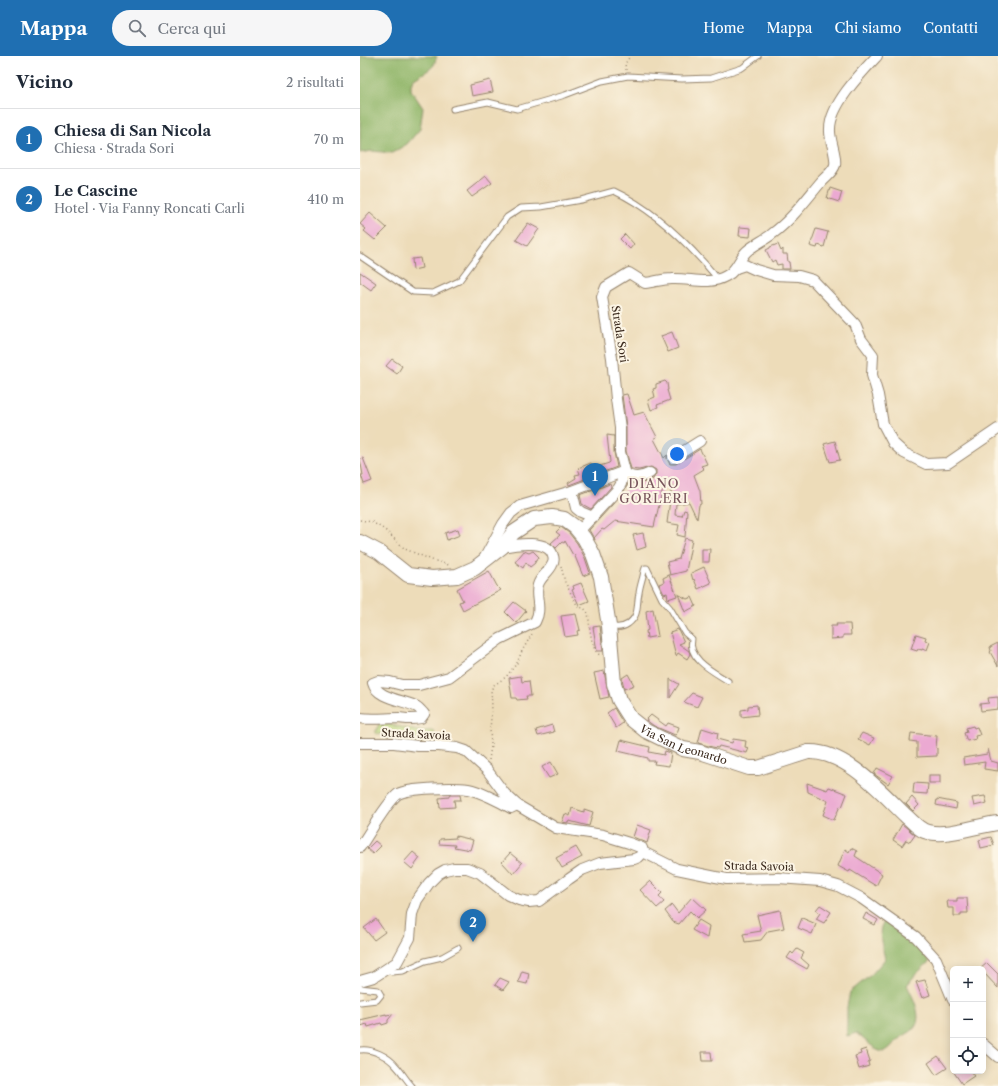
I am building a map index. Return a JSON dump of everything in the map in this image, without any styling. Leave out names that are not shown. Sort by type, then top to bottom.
[{"type":"main road","name":"Via San Leonardo","points":[[360,542],[379,552],[408,576],[432,578],[457,576],[475,568],[502,547],[513,533],[534,519],[552,517],[564,519],[575,527],[584,538],[593,554],[601,577],[610,626],[614,684],[619,700],[631,719],[646,731],[683,750],[700,752],[749,768],[758,768],[808,752],[829,755],[846,763],[863,776],[916,824],[927,832],[958,831],[998,823]]},
{"type":"street","name":"Strada Sori","points":[[624,472],[625,470],[620,452],[620,428],[612,358],[602,297],[606,287],[628,273],[645,283],[672,278],[707,282],[726,276],[736,268],[746,252],[772,235],[789,219],[833,170],[836,163],[830,139],[830,128],[833,117],[841,99],[864,69],[877,56]]},
{"type":"street","points":[[736,268],[745,265],[773,275],[799,276],[813,280],[855,324],[861,339],[873,356],[872,375],[878,395],[883,424],[892,443],[904,453],[926,464],[948,463],[998,429]]},
{"type":"street","points":[[673,458],[700,441]]},
{"type":"street","points":[[624,472],[629,476],[634,477],[644,476],[650,473]]},
{"type":"street","points":[[482,562],[502,524],[511,513],[520,506],[572,491],[624,472]]},
{"type":"street","points":[[575,527],[581,529],[593,517],[620,486],[624,472]]},
{"type":"street","points":[[572,491],[576,508],[593,517]]},
{"type":"street","points":[[360,718],[399,718],[411,720],[421,718],[424,714],[418,707],[398,701],[379,692],[374,689],[373,683],[378,681],[402,685],[420,685],[449,676],[500,639],[535,622],[538,613],[536,594],[538,584],[552,566],[554,560],[550,550],[543,546],[528,543],[502,547]]},
{"type":"street","name":"Strada Savoia","points":[[360,743],[394,743],[418,746],[439,746],[466,750],[485,768],[505,794],[517,805],[556,828],[610,837],[628,842],[642,848],[643,852],[677,869],[727,879],[778,878],[820,881],[838,886],[867,902],[916,937],[936,958],[950,993]]},
{"type":"street","points":[[360,847],[391,800],[399,794],[414,790],[452,788],[470,789],[511,808],[517,805]]},
{"type":"street","points":[[360,981],[374,977],[397,962],[410,938],[412,914],[417,900],[429,882],[445,870],[467,868],[480,872],[508,895],[519,900],[529,902],[539,901],[582,870],[600,863],[634,859],[639,857],[643,852]]},
{"type":"street","points":[[986,1047],[998,1057]]},
{"type":"lane","points":[[453,109],[488,102],[517,109],[565,95],[602,81],[628,76],[682,79],[711,78],[742,68],[758,56]]},
{"type":"lane","points":[[360,256],[413,292],[433,293],[459,281],[507,217],[521,208],[541,207],[581,200],[614,191],[631,199],[670,228],[704,262],[718,279]]},
{"type":"lane","points":[[610,626],[620,628],[634,619],[644,571],[645,568],[648,568],[662,599],[670,608],[685,633],[692,639],[691,647],[700,661],[707,669],[728,682]]},
{"type":"lane","points":[[386,970],[392,972],[403,971],[425,961],[442,957],[458,948]]},
{"type":"lane","points":[[360,988],[378,990],[381,995],[377,1000],[360,1002]]},
{"type":"lane","points":[[360,1050],[367,1049],[378,1053],[396,1065],[412,1086]]},
{"type":"path","points":[[628,76],[625,64],[630,56]]},
{"type":"path","points":[[360,520],[372,522],[385,530],[405,549],[451,566]]},
{"type":"path","points":[[554,560],[559,562],[565,582],[578,607],[584,608],[588,613],[593,648],[596,653],[612,662]]},
{"type":"path","points":[[485,768],[489,759],[491,746],[491,690],[494,685],[506,677],[517,663],[533,632],[533,627],[530,625]]},
{"type":"green space","points":[[360,56],[437,56],[434,65],[414,79],[411,84],[411,90],[423,108],[420,129],[407,144],[392,153],[372,151],[360,153]]},
{"type":"green space","points":[[380,722],[417,731],[434,731],[435,741],[415,743],[375,733]]},
{"type":"green space","points":[[886,921],[916,946],[930,961],[907,985],[917,1011],[918,1017],[915,1027],[912,1031],[883,1052],[877,1050],[856,1033],[847,1036],[847,1007],[850,992],[872,974],[885,959],[880,932]]},
{"type":"building","points":[[490,80],[493,92],[472,96],[470,85]]},
{"type":"building","points":[[486,176],[492,183],[472,197],[467,191]]},
{"type":"building","points":[[830,188],[842,192],[839,202],[827,198]]},
{"type":"building","points":[[370,213],[387,228],[375,240],[364,231],[366,229],[360,224]]},
{"type":"building","points":[[528,223],[539,229],[527,246],[516,240]]},
{"type":"building","points":[[740,227],[751,228],[750,237],[739,236]]},
{"type":"building","points":[[816,229],[828,232],[824,247],[818,245],[817,248],[810,246]]},
{"type":"building","points":[[625,234],[634,244],[630,249],[620,239]]},
{"type":"building","points":[[778,244],[781,251],[783,249],[783,254],[787,254],[790,269],[782,269],[782,264],[777,265],[775,260],[772,262],[766,250]]},
{"type":"building","points":[[420,258],[422,268],[413,270],[412,259]]},
{"type":"building","points":[[360,272],[376,283],[371,290],[360,282]]},
{"type":"building","points":[[672,332],[678,348],[668,352],[661,336]]},
{"type":"building","points":[[392,359],[402,366],[397,374],[386,366]]},
{"type":"building","points":[[665,381],[667,383],[667,390],[670,400],[657,405],[658,407],[651,410],[648,400],[655,397],[653,389],[656,388],[656,384]]},
{"type":"building","points":[[627,394],[634,415],[644,412],[657,437],[654,439],[664,458],[667,455],[667,459],[670,464],[676,464],[700,449],[707,464],[701,466],[704,469],[694,475],[700,491],[701,504],[699,505],[697,519],[689,502],[676,504],[675,515],[682,516],[684,510],[687,511],[685,537],[677,535],[679,525],[667,523],[672,485],[664,483],[654,527],[615,521],[604,530],[602,529],[594,538],[595,540],[589,530],[623,493],[628,484],[646,482],[653,479],[656,474],[656,470],[651,467],[639,470],[631,469],[626,451],[626,427],[622,395]]},
{"type":"building","points":[[607,435],[614,436],[614,452],[617,467],[569,485],[568,483],[576,478],[575,475],[580,474],[578,468],[591,463],[594,468],[610,462]]},
{"type":"building","points":[[835,441],[840,460],[830,462],[824,444]]},
{"type":"building","points":[[363,458],[372,481],[364,484],[361,475],[363,475],[360,459]]},
{"type":"building","points":[[610,484],[611,487],[591,509],[582,504],[580,495]]},
{"type":"building","points":[[561,527],[569,533],[577,543],[585,558],[590,573],[583,576],[574,554],[573,555],[565,541],[556,548],[551,543],[560,535],[556,532]]},
{"type":"building","points":[[458,529],[460,535],[447,540],[445,533]]},
{"type":"building","points":[[643,533],[646,547],[637,550],[633,535]]},
{"type":"building","points":[[685,538],[692,540],[686,571],[670,575],[667,562],[679,559]]},
{"type":"building","points":[[702,549],[710,549],[709,562],[702,562]]},
{"type":"building","points":[[524,551],[529,553],[533,551],[539,557],[530,567],[526,562],[523,568],[515,562]]},
{"type":"building","points":[[704,567],[711,583],[698,589],[691,573]]},
{"type":"building","points":[[489,571],[497,586],[501,590],[463,610],[459,602],[463,601],[457,589]]},
{"type":"building","points":[[669,575],[677,596],[668,599],[667,593],[664,594],[659,584],[664,582],[663,578]]},
{"type":"building","points":[[581,583],[589,601],[579,605],[572,590],[574,589],[573,586]]},
{"type":"building","points":[[678,594],[687,599],[692,597],[696,606],[685,612]]},
{"type":"building","points":[[514,602],[526,611],[516,623],[505,612]]},
{"type":"building","points":[[653,609],[658,636],[647,638],[646,631],[648,630],[646,611]]},
{"type":"building","points":[[576,614],[580,630],[577,631],[578,635],[565,637],[561,616]]},
{"type":"building","points":[[836,624],[850,624],[851,635],[843,635],[843,638],[831,639],[831,626],[837,626]]},
{"type":"building","points":[[600,626],[603,651],[597,651],[593,627]]},
{"type":"building","points":[[678,629],[684,642],[679,644],[689,651],[690,654],[687,659],[678,653],[676,656],[670,632]]},
{"type":"building","points":[[916,634],[926,637],[925,640],[930,642],[927,650],[922,648],[922,650],[918,649],[917,651],[911,649]]},
{"type":"building","points":[[998,643],[998,666],[990,652],[990,647]]},
{"type":"building","points":[[604,671],[609,697],[600,699],[594,673]]},
{"type":"building","points":[[628,674],[634,685],[624,689],[622,678]]},
{"type":"building","points":[[521,676],[522,682],[529,681],[531,696],[526,696],[527,699],[517,700],[516,698],[512,698],[509,678]]},
{"type":"building","points":[[670,679],[679,684],[670,698]]},
{"type":"building","points":[[692,693],[702,697],[697,707],[684,702]]},
{"type":"building","points":[[998,697],[998,709],[981,711],[980,704],[989,703],[988,698]]},
{"type":"building","points":[[757,705],[758,715],[741,717],[741,710],[748,709],[748,706]]},
{"type":"building","points":[[614,708],[623,723],[616,728],[607,713]]},
{"type":"building","points":[[651,715],[666,726],[668,723],[679,727],[677,733],[675,735],[654,726],[646,720]]},
{"type":"building","points":[[552,725],[554,732],[538,736],[536,730]]},
{"type":"building","points":[[973,726],[974,728],[977,727],[980,735],[975,736],[976,739],[967,741],[964,733],[967,732],[966,728]]},
{"type":"building","points":[[702,728],[718,733],[717,739],[732,743],[733,739],[746,741],[745,747],[749,748],[747,753],[719,746],[718,748],[698,743]]},
{"type":"building","points":[[384,730],[403,734],[403,738],[383,735]]},
{"type":"building","points":[[862,733],[874,738],[870,745],[858,739]]},
{"type":"building","points":[[911,733],[937,736],[937,756],[917,757],[917,742],[910,741]]},
{"type":"building","points":[[621,740],[650,747],[649,752],[664,755],[665,751],[671,753],[669,766],[654,764],[655,761],[648,761],[648,758],[618,751]]},
{"type":"building","points":[[988,749],[991,761],[998,763],[998,771],[984,769],[985,762],[964,765],[963,758],[987,754]]},
{"type":"building","points":[[551,762],[558,774],[549,778],[542,767]]},
{"type":"building","points":[[877,768],[893,776],[888,784],[874,774]]},
{"type":"building","points":[[929,775],[940,775],[940,783],[929,783]]},
{"type":"building","points":[[807,783],[827,790],[829,787],[847,794],[842,807],[840,806],[834,820],[823,815],[828,801],[808,792]]},
{"type":"building","points":[[914,783],[928,784],[927,794],[913,793]]},
{"type":"building","points":[[449,795],[460,795],[461,800],[454,800],[455,807],[440,808],[439,798],[449,797]]},
{"type":"building","points":[[985,796],[987,803],[974,806],[972,798]]},
{"type":"building","points":[[912,797],[919,805],[913,811],[906,804]]},
{"type":"building","points":[[937,799],[957,803],[956,809],[936,805]]},
{"type":"building","points":[[572,808],[584,812],[584,809],[593,812],[589,826],[569,821],[568,823],[562,822],[565,814],[570,816]]},
{"type":"building","points":[[902,824],[915,835],[910,842],[906,840],[902,846],[893,840]]},
{"type":"building","points":[[637,825],[651,830],[647,843],[633,837]]},
{"type":"building","points":[[456,836],[473,840],[470,850],[454,847],[455,845],[439,844],[440,839],[456,838]]},
{"type":"building","points":[[991,837],[994,845],[981,848],[979,840]]},
{"type":"building","points":[[375,841],[381,846],[373,854],[367,849]]},
{"type":"building","points":[[576,847],[582,857],[562,868],[556,858]]},
{"type":"building","points":[[851,848],[857,851],[855,856],[882,874],[876,886],[850,870],[849,872],[838,866],[845,849],[849,852]]},
{"type":"building","points":[[413,852],[420,858],[412,869],[404,862]]},
{"type":"building","points":[[510,853],[522,863],[513,874],[502,862]]},
{"type":"building","points":[[650,881],[662,893],[659,896],[664,902],[657,908],[640,890]]},
{"type":"building","points":[[692,897],[706,910],[697,918],[690,911],[679,924],[673,922],[665,911],[672,905],[678,913]]},
{"type":"building","points":[[957,898],[967,898],[968,913],[961,913],[961,916],[954,916],[954,908],[948,908],[947,901],[957,901]]},
{"type":"building","points":[[820,905],[831,912],[824,923],[816,919],[820,913],[816,910]]},
{"type":"building","points":[[780,910],[784,928],[768,931],[761,940],[745,942],[743,934],[761,931],[757,915]]},
{"type":"building","points":[[866,913],[878,920],[875,925],[863,919]]},
{"type":"building","points":[[802,918],[816,924],[812,934],[798,928]]},
{"type":"building","points":[[376,919],[385,932],[374,940],[364,928]]},
{"type":"building","points":[[699,920],[709,926],[707,938],[692,930]]},
{"type":"building","points":[[797,949],[804,953],[801,958],[809,965],[807,969],[787,958],[791,952],[793,954]]},
{"type":"building","points":[[987,963],[998,974],[998,988],[986,975],[986,966],[984,966]]},
{"type":"building","points":[[522,971],[529,973],[527,984],[518,982]]},
{"type":"building","points":[[500,978],[509,982],[503,990],[495,985]]},
{"type":"building","points":[[925,980],[930,995],[922,998],[916,982]]},
{"type":"building","points":[[386,1014],[393,1014],[388,1020],[388,1023],[382,1025],[381,1023],[368,1027],[367,1024],[361,1026],[360,1020]]},
{"type":"building","points":[[866,1049],[870,1061],[868,1062],[869,1066],[859,1069],[855,1056],[861,1054],[860,1051]]},
{"type":"building","points":[[702,1052],[711,1052],[712,1061],[703,1061]]},
{"type":"building","points":[[938,1056],[947,1068],[936,1075],[928,1063]]},
{"type":"building","points":[[955,1074],[972,1074],[974,1076],[962,1084]]},
{"type":"place","name":"Chiesa di San Nicola","points":[[595,496]]},
{"type":"place","name":"Le Cascine","points":[[473,942]]},
{"type":"district","name":"DIANO GORLERI","points":[[654,490]]}]
